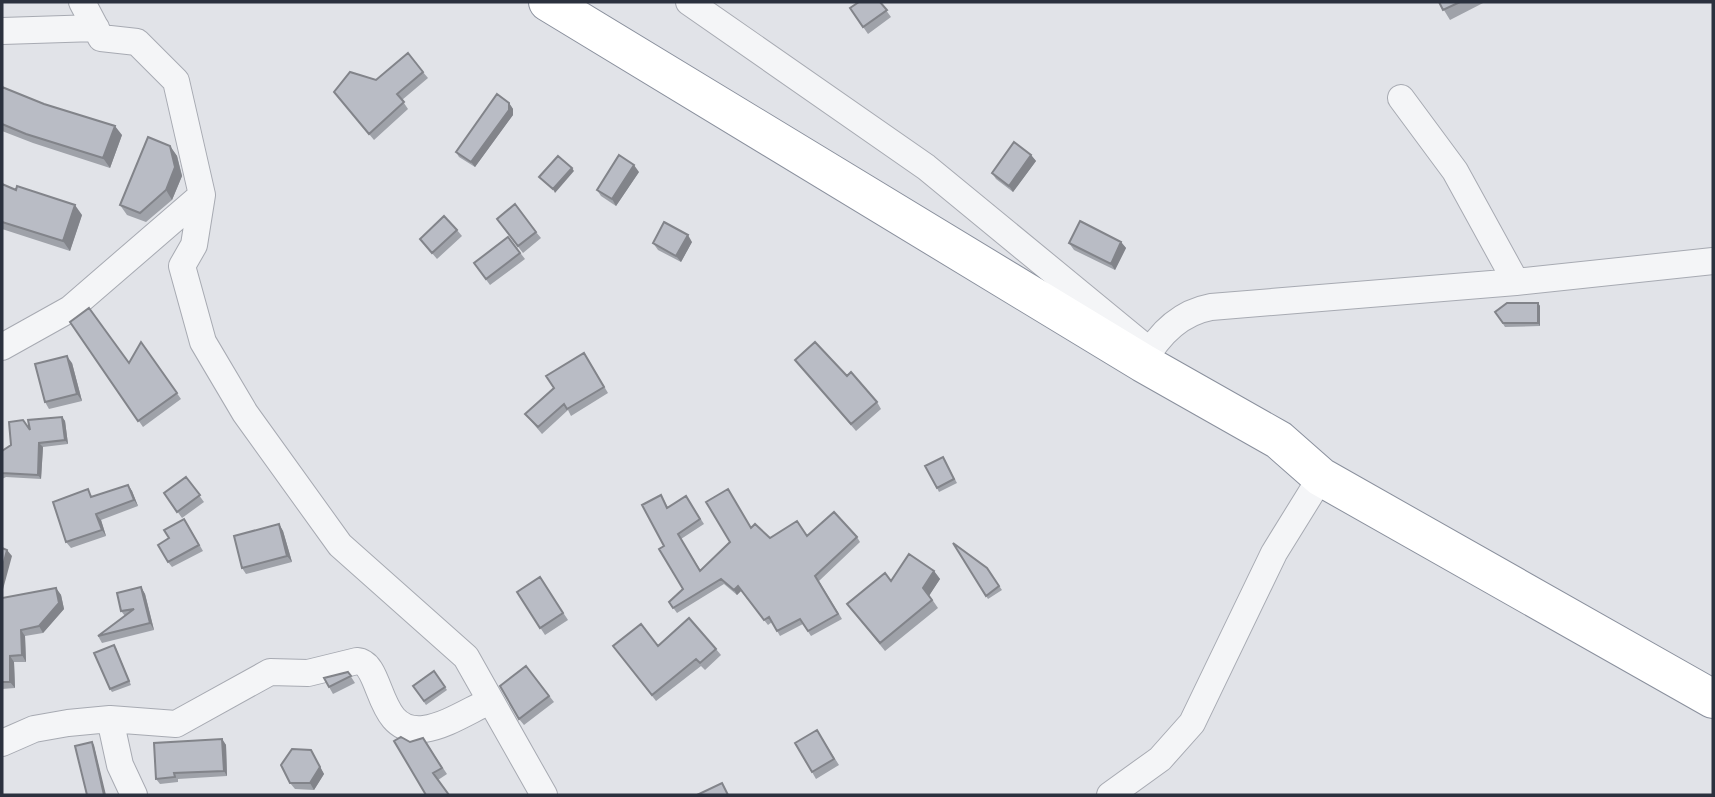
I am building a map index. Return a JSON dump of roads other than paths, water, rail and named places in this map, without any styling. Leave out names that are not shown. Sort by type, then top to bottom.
[{"type":"highway","points":[[548,2],[1146,357],[1279,440],[1321,477],[1713,699]]},
{"type":"street","points":[[82,2],[101,38],[137,42],[176,81],[202,195],[194,245],[182,266],[203,342],[228,386],[340,545],[466,657],[544,795]]},
{"type":"street","points":[[689,2],[926,167],[1146,357],[1182,316],[1204,309],[1516,282],[1713,261]]},
{"type":"street","points":[[2,31],[96,28]]},
{"type":"street","points":[[1401,98],[1455,171],[1516,282]]},
{"type":"street","points":[[2,347],[71,309],[202,195]]},
{"type":"street","points":[[1110,795],[1160,759],[1192,723],[1274,553],[1321,477]]},
{"type":"street","points":[[2,743],[34,729],[110,719],[176,724],[270,672],[308,673],[360,661],[369,667],[388,711],[401,724],[413,729],[433,727],[490,701]]},
{"type":"street","points":[[110,719],[120,765],[134,795]]}]
